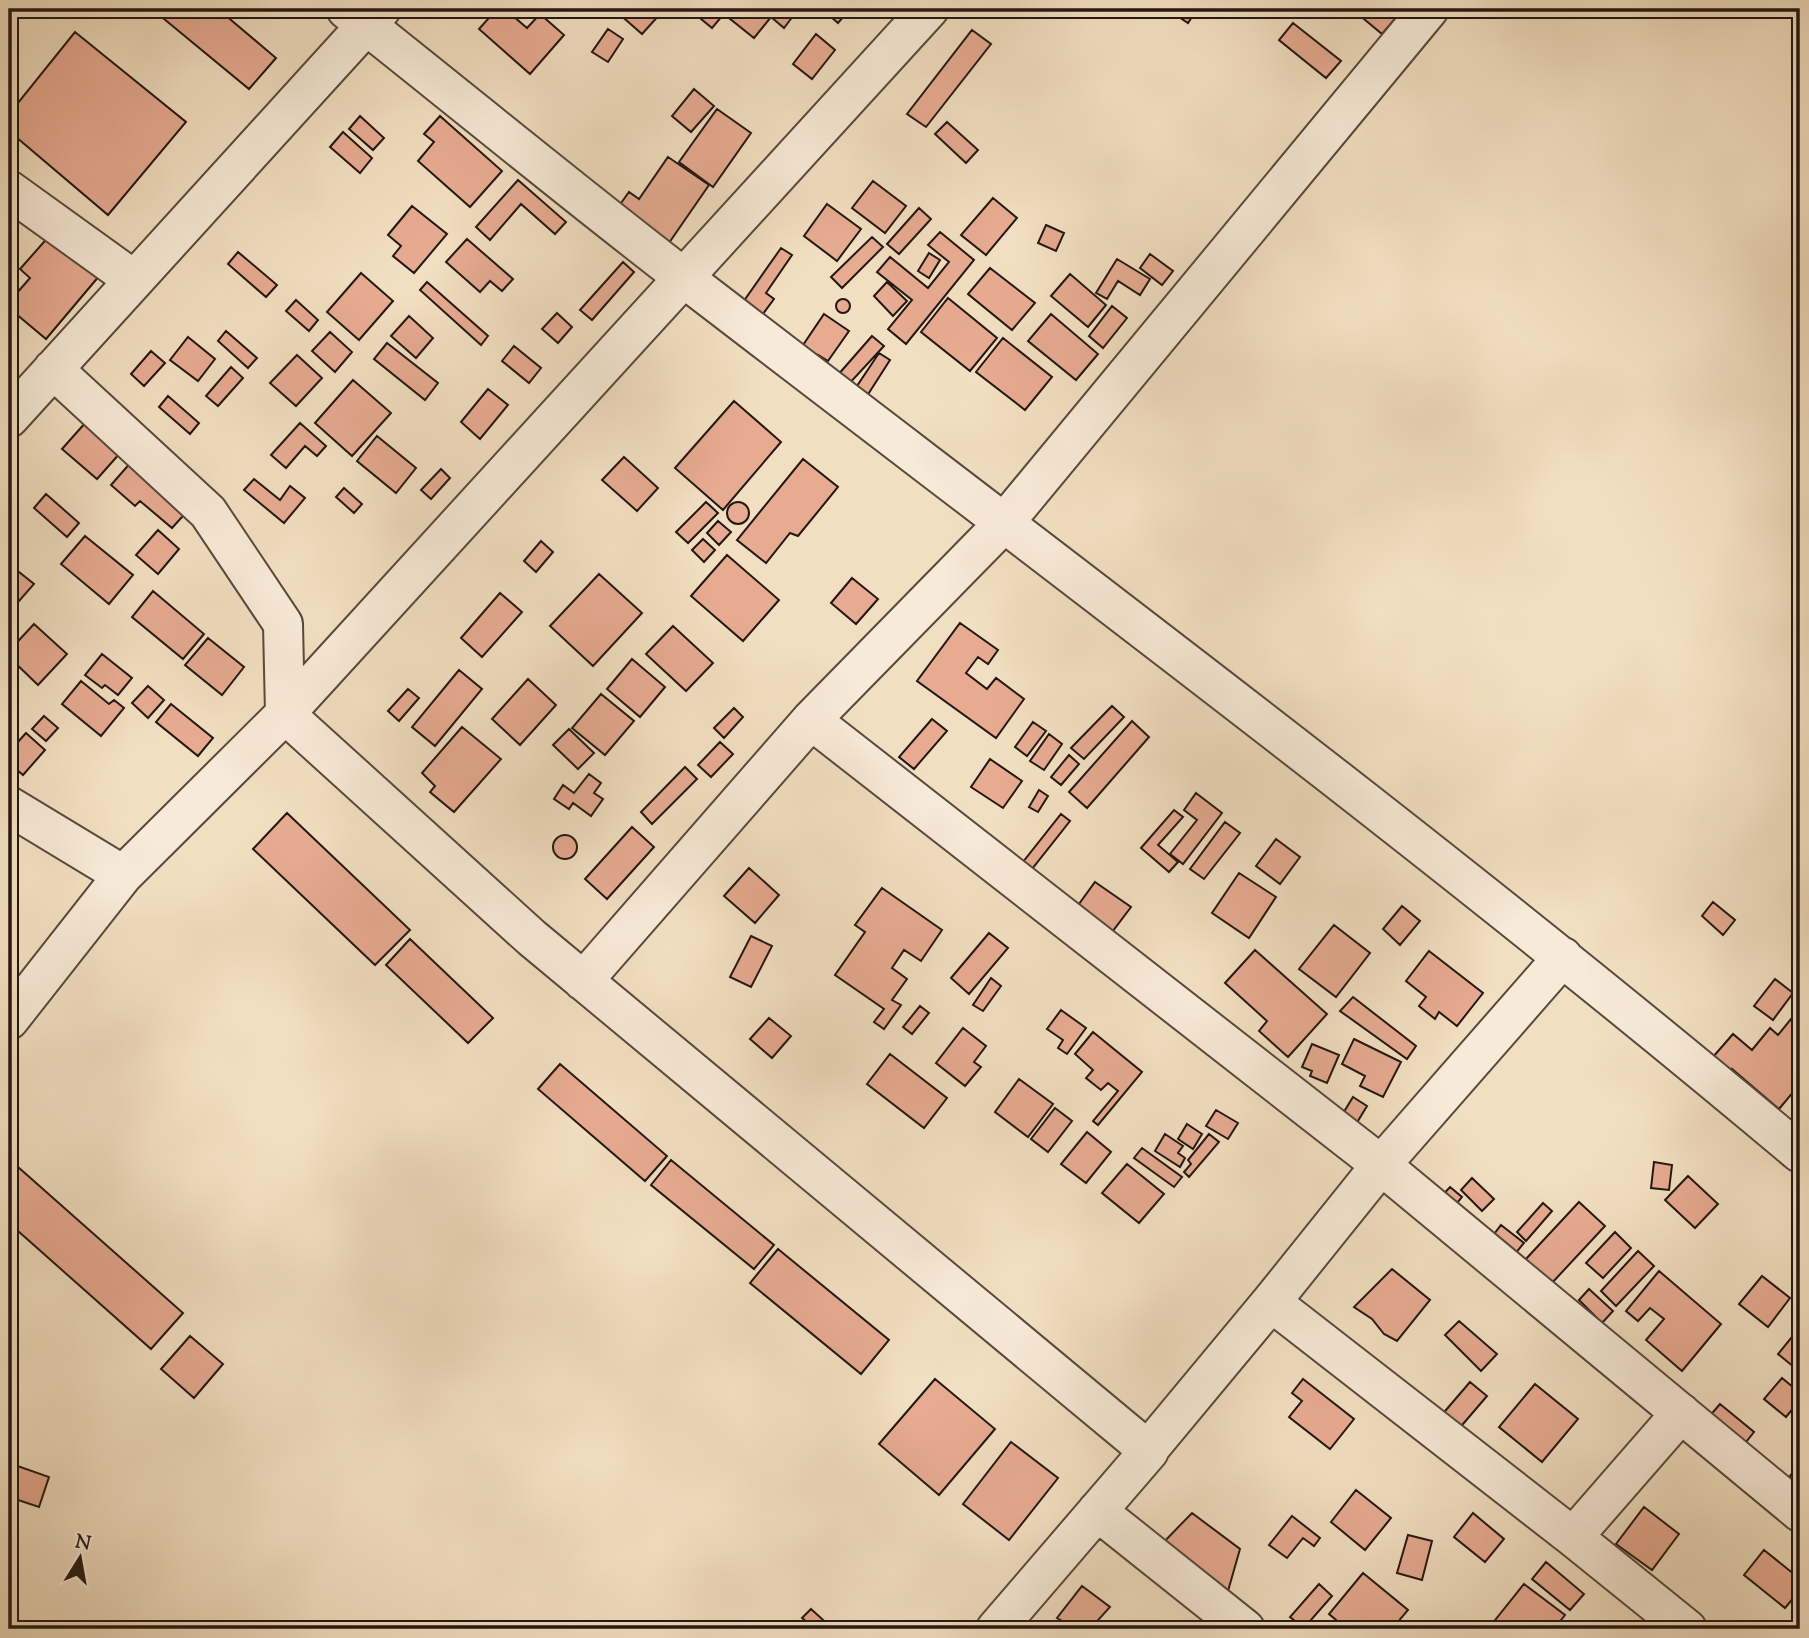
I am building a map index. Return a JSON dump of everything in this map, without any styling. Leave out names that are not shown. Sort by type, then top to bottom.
[{"type":"street","points":[[9,1020],[123,875],[285,714],[929,9]]},
{"type":"street","points":[[583,981],[811,720],[1004,523],[1429,9]]},
{"type":"street","points":[[9,418],[134,280],[364,14],[683,277],[1563,957],[1800,1153]]},
{"type":"street","points":[[9,190],[134,280]]},
{"type":"street","points":[[53,369],[208,512],[283,624],[285,714],[532,938],[1148,1450]]},
{"type":"street","points":[[811,720],[1381,1165],[1800,1513]]},
{"type":"street","points":[[9,806],[123,875]]},
{"type":"street","points":[[996,1629],[1272,1302],[1381,1165],[1563,957]]},
{"type":"street","points":[[1272,1302],[1687,1629]]},
{"type":"street","points":[[1573,1537],[1681,1413]]},
{"type":"street","points":[[1097,1511],[1245,1629]]},
{"type":"building","points":[[152,9],[218,9],[276,58],[249,89]]},
{"type":"building","points":[[497,9],[505,9],[527,28],[540,14],[564,35],[530,74],[479,29]]},
{"type":"building","points":[[622,9],[657,9],[661,13],[642,34],[618,13]]},
{"type":"building","points":[[689,9],[728,9],[712,28]]},
{"type":"building","points":[[736,9],[752,9],[758,14],[761,9],[783,9],[793,16],[784,28],[771,17],[754,38],[729,18]]},
{"type":"building","points":[[822,9],[850,9],[838,23]]},
{"type":"building","points":[[1167,9],[1197,9],[1188,23]]},
{"type":"building","points":[[1352,9],[1395,9],[1400,13],[1382,34]]},
{"type":"building","points":[[1293,23],[1341,61],[1326,78],[1279,40]]},
{"type":"building","points":[[608,29],[623,39],[608,62],[592,52]]},
{"type":"building","points":[[972,30],[991,44],[926,127],[907,114]]},
{"type":"building","points":[[75,32],[186,122],[108,215],[9,131],[9,114]]},
{"type":"building","points":[[816,34],[835,50],[812,79],[793,64]]},
{"type":"building","points":[[694,89],[714,106],[691,132],[672,116]]},
{"type":"building","points":[[717,109],[751,133],[713,187],[679,162]]},
{"type":"building","points":[[360,116],[384,138],[373,150],[349,129]]},
{"type":"building","points":[[440,116],[502,171],[470,207],[418,161],[434,142],[424,134]]},
{"type":"building","points":[[947,122],[978,150],[966,163],[935,134]]},
{"type":"building","points":[[343,132],[372,158],[360,173],[330,147]]},
{"type":"building","points":[[668,157],[709,185],[662,253],[616,210],[629,192],[639,199]]},
{"type":"building","points":[[518,180],[566,222],[555,234],[521,204],[490,240],[476,227]]},
{"type":"building","points":[[873,181],[906,206],[885,233],[852,208]]},
{"type":"building","points":[[993,198],[1017,218],[986,255],[961,235]]},
{"type":"building","points":[[827,204],[861,229],[837,261],[804,236]]},
{"type":"building","points":[[412,206],[447,234],[414,273],[393,256],[401,246],[388,235]]},
{"type":"building","points":[[919,208],[931,219],[899,254],[887,244]]},
{"type":"building","points":[[1046,225],[1064,233],[1056,251],[1038,243]]},
{"type":"building","points":[[940,232],[974,260],[906,344],[888,329],[912,300],[877,272],[890,257],[928,288],[949,262],[928,245]]},
{"type":"building","points":[[51,234],[100,275],[46,339],[9,308],[9,302],[30,278],[20,269]]},
{"type":"building","points":[[872,237],[883,247],[842,288],[831,277]]},
{"type":"building","points":[[467,239],[513,279],[502,291],[490,281],[480,292],[446,262]]},
{"type":"building","points":[[781,248],[792,255],[766,293],[774,299],[760,318],[741,305]]},
{"type":"building","points":[[238,252],[277,285],[266,297],[228,264]]},
{"type":"building","points":[[929,253],[940,260],[929,278],[918,271]]},
{"type":"building","points":[[1150,254],[1173,271],[1162,285],[1140,268]]},
{"type":"building","points":[[1117,259],[1150,279],[1140,295],[1118,281],[1107,299],[1096,293]]},
{"type":"building","points":[[623,262],[634,272],[592,320],[580,310]]},
{"type":"building","points":[[990,268],[1035,303],[1012,330],[968,294]]},
{"type":"building","points":[[361,273],[393,301],[359,340],[327,312]]},
{"type":"building","points":[[1070,274],[1106,305],[1088,327],[1051,296]]},
{"type":"building","points":[[427,282],[488,336],[481,345],[420,290]]},
{"type":"building","points":[[887,282],[907,301],[893,316],[874,296]]},
{"type":"building","points":[[948,298],[997,338],[970,371],[921,332]]},
{"type":"building","points":[[843,299],[848,301],[848,311],[843,313],[838,311],[836,306],[838,301]]},
{"type":"building","points":[[296,300],[318,320],[309,331],[286,311]]},
{"type":"building","points":[[1112,306],[1127,318],[1103,348],[1089,336]]},
{"type":"building","points":[[557,313],[572,327],[558,343],[542,329]]},
{"type":"building","points":[[824,314],[849,331],[828,361],[818,355],[814,362],[799,351]]},
{"type":"building","points":[[1051,314],[1098,354],[1076,380],[1028,341]]},
{"type":"building","points":[[409,316],[433,338],[416,358],[391,336]]},
{"type":"building","points":[[226,331],[257,358],[248,368],[218,341]]},
{"type":"building","points":[[330,332],[352,352],[335,372],[312,351]]},
{"type":"building","points":[[872,336],[884,346],[848,385],[837,376]]},
{"type":"building","points":[[188,337],[215,359],[198,381],[170,360]]},
{"type":"building","points":[[1003,338],[1052,377],[1025,410],[976,372]]},
{"type":"building","points":[[387,343],[438,383],[425,400],[374,359]]},
{"type":"building","points":[[514,346],[541,368],[529,383],[502,361]]},
{"type":"building","points":[[151,351],[165,363],[144,386],[131,374]]},
{"type":"building","points":[[879,353],[890,360],[867,396],[855,389]]},
{"type":"building","points":[[297,355],[322,378],[296,406],[270,383]]},
{"type":"building","points":[[231,367],[243,378],[218,406],[206,396]]},
{"type":"building","points":[[353,380],[391,413],[352,456],[315,423]]},
{"type":"building","points":[[488,389],[508,405],[480,439],[461,422]]},
{"type":"building","points":[[168,396],[199,423],[190,434],[159,407]]},
{"type":"building","points":[[734,401],[781,442],[723,510],[675,468]]},
{"type":"building","points":[[86,422],[121,452],[97,479],[62,449]]},
{"type":"building","points":[[300,423],[326,446],[317,456],[305,446],[286,468],[271,455]]},
{"type":"building","points":[[377,436],[416,468],[396,493],[357,461]]},
{"type":"building","points":[[624,457],[658,488],[637,511],[602,480]]},
{"type":"building","points":[[803,459],[838,487],[798,536],[790,533],[766,563],[737,540]]},
{"type":"building","points":[[132,461],[192,506],[172,528],[140,501],[135,506],[111,485]]},
{"type":"building","points":[[441,469],[450,478],[431,499],[421,490]]},
{"type":"building","points":[[254,479],[280,500],[290,486],[305,498],[284,523],[244,490]]},
{"type":"building","points":[[344,488],[362,504],[354,513],[336,497]]},
{"type":"building","points":[[46,494],[79,523],[67,537],[34,508]]},
{"type":"building","points":[[706,502],[718,513],[688,543],[676,532]]},
{"type":"building","points":[[738,502],[746,505],[749,513],[746,521],[738,524],[730,521],[727,513],[730,505]]},
{"type":"building","points":[[718,521],[731,532],[719,545],[707,533]]},
{"type":"building","points":[[158,530],[179,549],[158,574],[136,555]]},
{"type":"building","points":[[85,536],[133,575],[109,604],[61,564]]},
{"type":"building","points":[[703,539],[715,550],[704,562],[692,550]]},
{"type":"building","points":[[541,541],[553,552],[536,572],[524,561]]},
{"type":"building","points":[[727,555],[779,600],[743,641],[691,596]]},
{"type":"building","points":[[9,564],[34,584],[12,609],[9,606]]},
{"type":"building","points":[[599,574],[642,613],[593,666],[550,626]]},
{"type":"building","points":[[852,578],[878,599],[856,624],[831,603]]},
{"type":"building","points":[[153,591],[204,634],[183,659],[132,617]]},
{"type":"building","points":[[500,593],[522,612],[482,657],[461,638]]},
{"type":"building","points":[[960,623],[998,650],[988,664],[978,657],[966,673],[987,689],[996,678],[1024,699],[996,738],[917,681]]},
{"type":"building","points":[[34,624],[67,654],[38,685],[9,657],[9,651]]},
{"type":"building","points":[[673,626],[713,663],[686,691],[646,654]]},
{"type":"building","points":[[208,638],[244,667],[222,695],[185,665]]},
{"type":"building","points":[[102,654],[132,678],[118,695],[105,685],[102,688],[85,675]]},
{"type":"building","points":[[632,659],[665,687],[640,717],[607,689]]},
{"type":"building","points":[[459,670],[482,689],[435,746],[412,727]]},
{"type":"building","points":[[528,679],[556,705],[520,745],[492,719]]},
{"type":"building","points":[[81,681],[109,704],[114,700],[124,708],[101,736],[62,704]]},
{"type":"building","points":[[148,686],[164,700],[148,718],[132,703]]},
{"type":"building","points":[[408,689],[419,698],[399,721],[388,711]]},
{"type":"building","points":[[601,694],[634,721],[605,755],[572,728]]},
{"type":"building","points":[[171,704],[213,738],[198,756],[156,722]]},
{"type":"building","points":[[1112,706],[1124,717],[1084,759],[1071,748]]},
{"type":"building","points":[[734,708],[743,717],[724,738],[714,728]]},
{"type":"building","points":[[44,716],[58,728],[46,741],[32,729]]},
{"type":"building","points":[[932,719],[947,731],[914,769],[899,757]]},
{"type":"building","points":[[1132,721],[1149,737],[1087,808],[1069,792]]},
{"type":"building","points":[[1033,722],[1046,731],[1027,756],[1015,747]]},
{"type":"building","points":[[462,727],[501,759],[454,812],[430,792],[435,786],[422,773]]},
{"type":"building","points":[[569,729],[594,753],[578,769],[553,745]]},
{"type":"building","points":[[26,733],[45,750],[23,775],[9,763],[9,752]]},
{"type":"building","points":[[1049,734],[1062,744],[1044,770],[1030,761]]},
{"type":"building","points":[[720,742],[733,754],[711,777],[698,765]]},
{"type":"building","points":[[1069,755],[1079,764],[1061,785],[1051,777]]},
{"type":"building","points":[[990,759],[1022,781],[1003,808],[971,787]]},
{"type":"building","points":[[685,767],[697,779],[652,824],[641,812]]},
{"type":"building","points":[[589,774],[601,783],[594,793],[603,799],[591,816],[573,803],[569,809],[554,799],[563,785],[574,793]]},
{"type":"building","points":[[1039,790],[1048,796],[1038,812],[1029,807]]},
{"type":"building","points":[[1196,793],[1222,813],[1183,864],[1170,854],[1197,820],[1184,810]]},
{"type":"building","points":[[1174,810],[1183,817],[1158,845],[1178,862],[1169,872],[1141,848]]},
{"type":"building","points":[[287,813],[410,930],[375,965],[253,849]]},
{"type":"building","points":[[1061,814],[1070,821],[1028,874],[1019,867]]},
{"type":"building","points":[[1225,822],[1240,833],[1204,879],[1190,869]]},
{"type":"building","points":[[632,827],[654,847],[607,899],[585,879]]},
{"type":"building","points":[[565,835],[574,838],[577,847],[574,856],[565,859],[556,856],[553,847],[556,838]]},
{"type":"building","points":[[1276,839],[1300,857],[1280,884],[1256,866]]},
{"type":"building","points":[[749,868],[779,895],[755,923],[724,896]]},
{"type":"building","points":[[1239,873],[1276,897],[1249,938],[1212,913]]},
{"type":"building","points":[[1095,882],[1131,907],[1106,940],[1071,915]]},
{"type":"building","points":[[882,888],[942,930],[921,961],[904,950],[892,968],[907,979],[892,1000],[901,1005],[884,1029],[874,1022],[884,1009],[835,975],[865,932],[855,925]]},
{"type":"building","points":[[1713,902],[1735,920],[1723,935],[1702,916]]},
{"type":"building","points":[[1402,906],[1420,921],[1400,945],[1383,929]]},
{"type":"building","points":[[1334,925],[1370,953],[1336,997],[1299,969]]},
{"type":"building","points":[[989,933],[1008,948],[969,994],[951,978]]},
{"type":"building","points":[[751,936],[772,946],[751,987],[730,977]]},
{"type":"building","points":[[410,939],[493,1018],[468,1043],[386,965]]},
{"type":"building","points":[[1255,950],[1327,1014],[1288,1057],[1259,1031],[1267,1021],[1225,983]]},
{"type":"building","points":[[1429,951],[1483,993],[1457,1026],[1439,1012],[1435,1019],[1419,1006],[1426,997],[1406,981]]},
{"type":"building","points":[[991,978],[1001,986],[983,1011],[973,1005]]},
{"type":"building","points":[[1775,979],[1793,993],[1773,1020],[1754,1006]]},
{"type":"building","points":[[1353,997],[1416,1046],[1407,1059],[1340,1011]]},
{"type":"building","points":[[920,1006],[929,1013],[912,1034],[903,1027]]},
{"type":"building","points":[[1061,1010],[1086,1028],[1067,1054],[1058,1048],[1063,1040],[1047,1029]]},
{"type":"building","points":[[769,1018],[791,1036],[772,1058],[750,1039]]},
{"type":"building","points":[[1791,1019],[1800,1027],[1800,1084],[1779,1109],[1732,1069],[1727,1083],[1706,1065],[1733,1034],[1752,1050],[1770,1028],[1778,1035]]},
{"type":"building","points":[[963,1028],[986,1046],[974,1062],[981,1067],[965,1086],[936,1063]]},
{"type":"building","points":[[1093,1032],[1142,1072],[1098,1125],[1093,1121],[1118,1091],[1108,1083],[1101,1090],[1086,1078],[1093,1070],[1075,1054]]},
{"type":"building","points":[[1354,1039],[1401,1062],[1383,1097],[1360,1086],[1365,1076],[1342,1064]]},
{"type":"building","points":[[1312,1044],[1339,1055],[1327,1083],[1310,1076],[1312,1071],[1302,1067]]},
{"type":"building","points":[[890,1054],[947,1098],[924,1128],[867,1084]]},
{"type":"building","points":[[560,1064],[667,1156],[645,1181],[538,1089]]},
{"type":"building","points":[[1019,1079],[1053,1104],[1028,1137],[995,1112]]},
{"type":"building","points":[[1353,1097],[1367,1106],[1350,1134],[1336,1125]]},
{"type":"building","points":[[1055,1108],[1072,1121],[1048,1152],[1031,1139]]},
{"type":"building","points":[[1216,1110],[1238,1123],[1228,1139],[1206,1126]]},
{"type":"building","points":[[1187,1124],[1202,1134],[1193,1149],[1178,1139]]},
{"type":"building","points":[[1087,1132],[1111,1152],[1086,1183],[1061,1164]]},
{"type":"building","points":[[1165,1134],[1183,1146],[1178,1153],[1185,1158],[1180,1167],[1155,1151]]},
{"type":"building","points":[[1209,1134],[1219,1142],[1189,1177],[1184,1172],[1191,1164],[1188,1160]]},
{"type":"building","points":[[1142,1148],[1182,1177],[1174,1187],[1134,1158]]},
{"type":"building","points":[[9,1159],[183,1313],[151,1349],[9,1223]]},
{"type":"building","points":[[671,1160],[774,1245],[754,1269],[651,1185]]},
{"type":"building","points":[[1654,1162],[1672,1165],[1669,1190],[1651,1188]]},
{"type":"building","points":[[1127,1164],[1164,1194],[1139,1223],[1102,1193]]},
{"type":"building","points":[[1688,1176],[1718,1204],[1695,1228],[1665,1200]]},
{"type":"building","points":[[1472,1178],[1494,1199],[1482,1211],[1461,1190]]},
{"type":"building","points":[[1450,1187],[1462,1197],[1449,1213],[1436,1202]]},
{"type":"building","points":[[1579,1202],[1605,1226],[1551,1284],[1525,1260]]},
{"type":"building","points":[[1543,1203],[1552,1211],[1526,1241],[1517,1232]]},
{"type":"building","points":[[1501,1225],[1524,1243],[1510,1260],[1488,1242]]},
{"type":"building","points":[[1615,1232],[1631,1248],[1603,1278],[1586,1263]]},
{"type":"building","points":[[778,1249],[889,1340],[861,1374],[750,1283]]},
{"type":"building","points":[[1638,1251],[1654,1266],[1616,1306],[1601,1291]]},
{"type":"building","points":[[1392,1269],[1430,1300],[1397,1341],[1384,1334],[1372,1319],[1354,1307]]},
{"type":"building","points":[[1659,1271],[1721,1324],[1682,1371],[1646,1340],[1664,1319],[1650,1308],[1638,1321],[1626,1311]]},
{"type":"building","points":[[1762,1276],[1790,1298],[1768,1327],[1739,1304]]},
{"type":"building","points":[[1589,1289],[1613,1311],[1602,1323],[1579,1300]]},
{"type":"building","points":[[1459,1321],[1497,1354],[1481,1371],[1445,1335]]},
{"type":"building","points":[[1800,1327],[1800,1372],[1778,1354]]},
{"type":"building","points":[[190,1336],[223,1364],[194,1398],[161,1369]]},
{"type":"building","points":[[1782,1378],[1800,1393],[1800,1400],[1786,1417],[1764,1399]]},
{"type":"building","points":[[935,1379],[995,1429],[939,1495],[879,1444]]},
{"type":"building","points":[[1303,1379],[1354,1419],[1330,1449],[1289,1417],[1302,1401],[1292,1393]]},
{"type":"building","points":[[1470,1382],[1487,1396],[1457,1431],[1440,1417]]},
{"type":"building","points":[[1535,1384],[1578,1419],[1542,1462],[1499,1427]]},
{"type":"building","points":[[1720,1404],[1754,1432],[1742,1447],[1708,1418]]},
{"type":"building","points":[[1011,1442],[1058,1478],[1009,1540],[963,1504]]},
{"type":"building","points":[[9,1463],[49,1477],[39,1507],[9,1497]]},
{"type":"building","points":[[1800,1463],[1800,1484],[1790,1476]]},
{"type":"building","points":[[1356,1490],[1391,1518],[1365,1550],[1331,1522]]},
{"type":"building","points":[[1644,1507],[1679,1534],[1652,1570],[1616,1544]]},
{"type":"building","points":[[1192,1513],[1240,1549],[1224,1605],[1157,1549]]},
{"type":"building","points":[[1473,1513],[1504,1539],[1485,1562],[1454,1537]]},
{"type":"building","points":[[1292,1516],[1320,1538],[1314,1546],[1303,1538],[1287,1558],[1269,1545]]},
{"type":"building","points":[[1408,1535],[1432,1541],[1422,1580],[1397,1573]]},
{"type":"building","points":[[1764,1550],[1800,1579],[1800,1590],[1785,1608],[1744,1575]]},
{"type":"building","points":[[1546,1562],[1584,1594],[1570,1610],[1532,1579]]},
{"type":"building","points":[[1363,1573],[1408,1610],[1392,1629],[1347,1629],[1329,1614]]},
{"type":"building","points":[[1319,1584],[1332,1596],[1304,1628],[1290,1617]]},
{"type":"building","points":[[1524,1584],[1565,1615],[1554,1629],[1488,1629]]},
{"type":"building","points":[[1082,1586],[1110,1607],[1090,1629],[1076,1629],[1057,1618]]},
{"type":"building","points":[[811,1609],[833,1629],[815,1629],[802,1618]]}]
